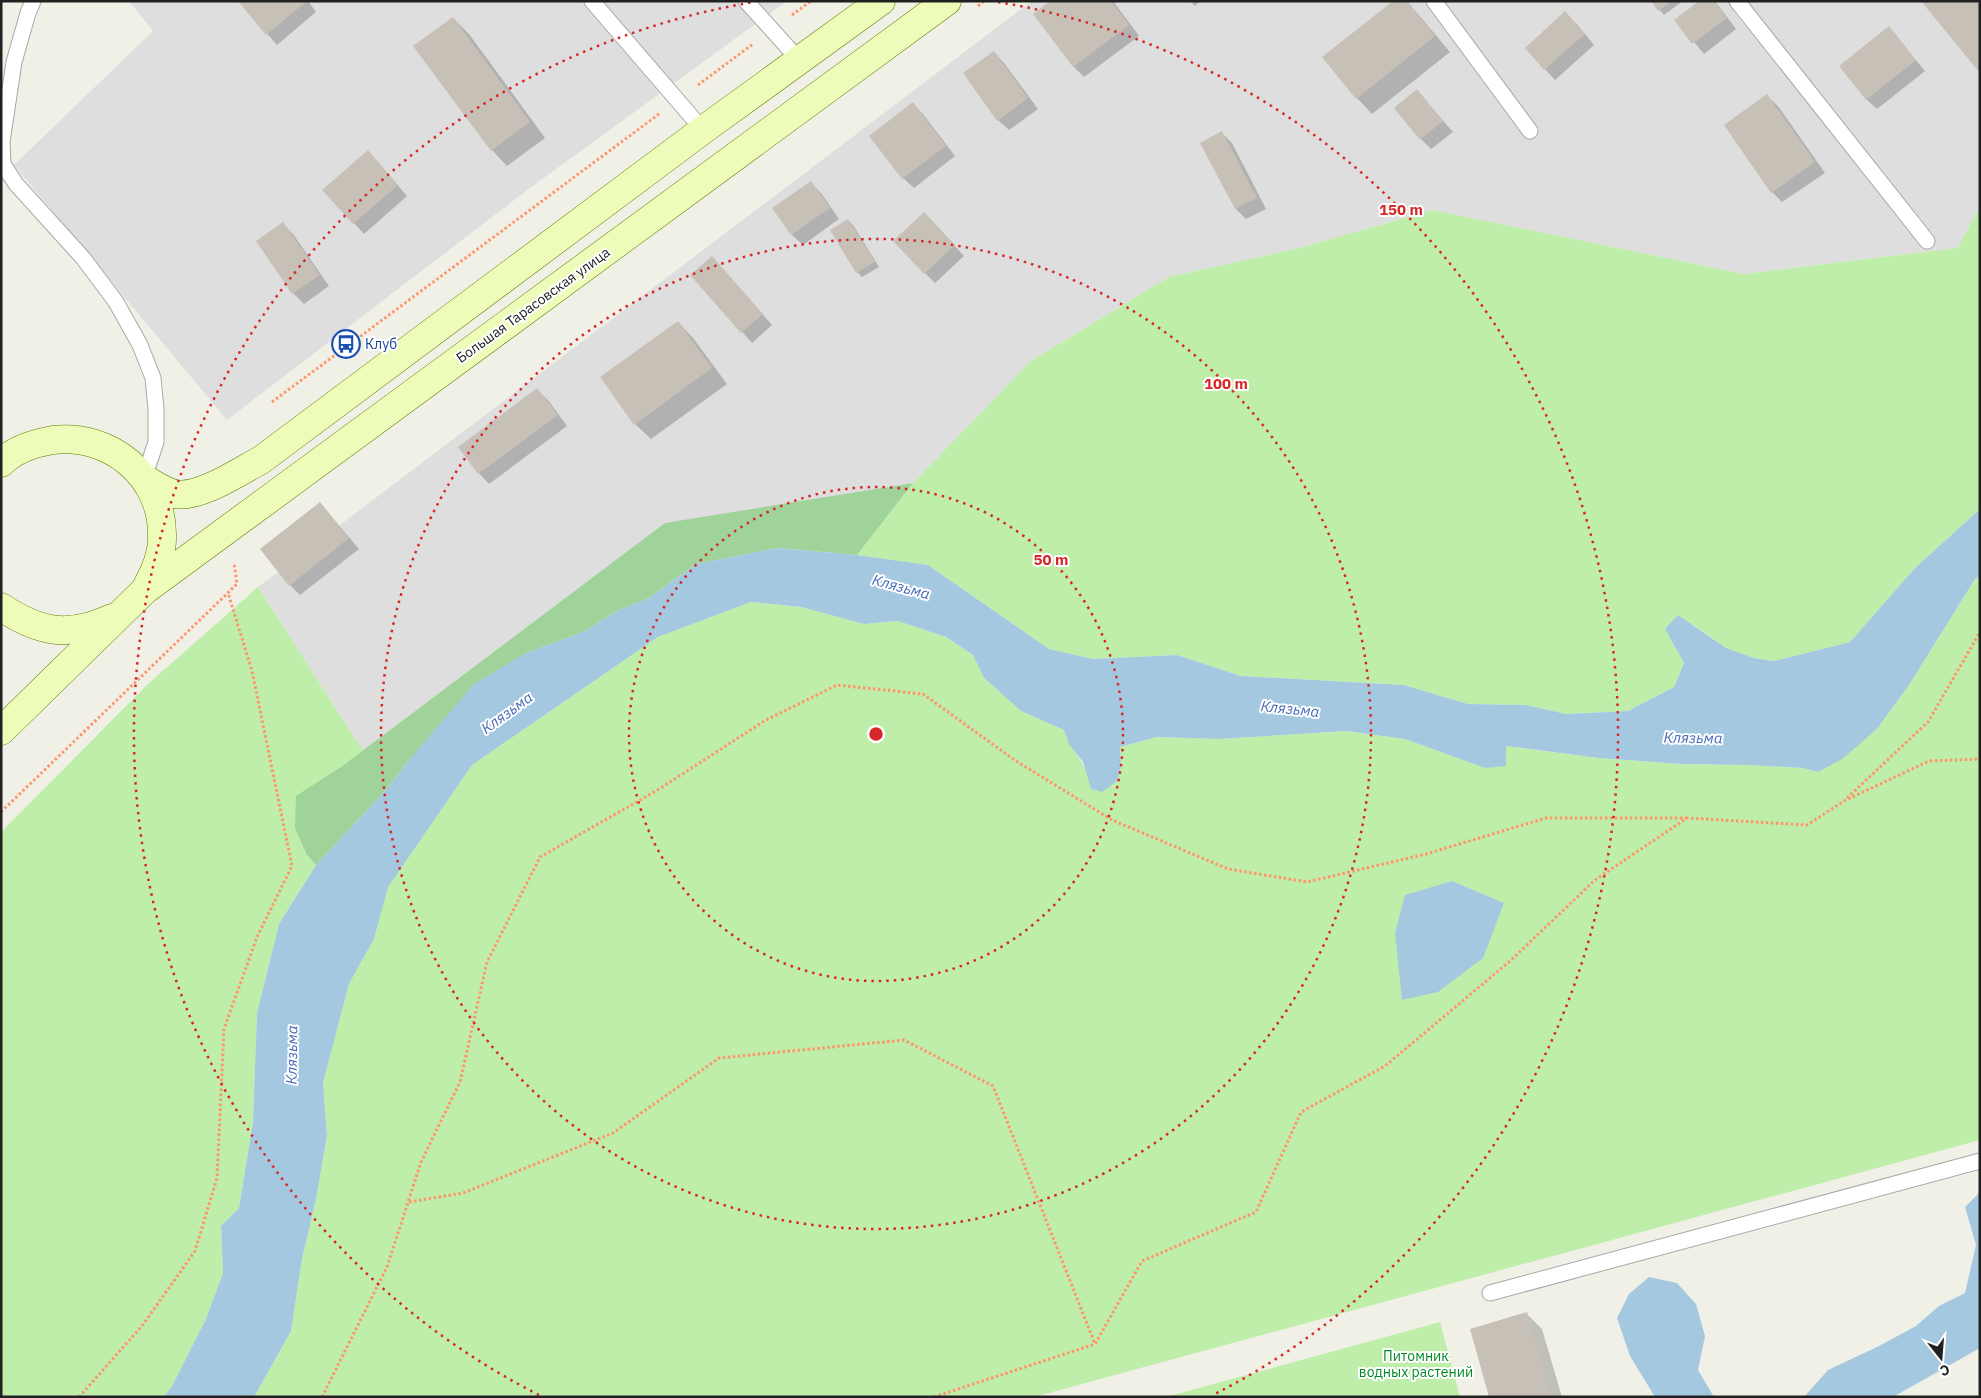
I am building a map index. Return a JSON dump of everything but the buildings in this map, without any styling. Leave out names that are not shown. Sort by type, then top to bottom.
[{"type":"street","points":[[1,463],[21,449],[44,441],[70,438],[103,445],[126,460],[144,478],[160,489],[177,495],[204,491],[261,460],[703,130],[881,1]]},
{"type":"street","name":"Большая Тарасовская улица","points":[[1,731],[145,590],[947,1]]},
{"type":"street","points":[[144,478],[153,494],[160,514],[162,535],[160,555],[155,572],[145,590]]},
{"type":"street","points":[[1,606],[16,617],[36,626],[72,631],[97,624],[122,613]]},
{"type":"lane","points":[[34,1],[28,13],[14,62],[2,142],[3,164],[16,184],[83,258],[116,302],[140,345],[154,378],[156,409],[156,442],[144,478]]},
{"type":"lane","points":[[592,1],[703,130]]},
{"type":"lane","points":[[746,1],[800,61]]},
{"type":"lane","points":[[1434,1],[1530,131]]},
{"type":"lane","points":[[1737,1],[1927,241]]},
{"type":"lane","points":[[1490,1292],[1980,1161]]},
{"type":"path","points":[[272,402],[811,1]]},
{"type":"path","points":[[1,812],[237,584],[233,557]]},
{"type":"path","points":[[79,1397],[142,1326],[195,1252],[217,1178],[224,1029],[257,937],[292,866],[252,671],[228,593]]},
{"type":"path","points":[[1844,801],[1928,722],[1980,632]]},
{"type":"path","points":[[322,1397],[387,1267],[421,1162],[460,1082],[487,962],[540,857],[656,790],[766,720],[837,685],[923,694],[1016,761],[1112,820],[1228,869],[1307,882],[1426,854],[1546,818],[1686,818],[1807,825],[1844,801],[1929,761],[1980,759]]},
{"type":"path","points":[[934,1397],[1095,1344],[1142,1261],[1256,1212],[1301,1112],[1384,1066],[1509,962],[1595,880],[1686,818]]},
{"type":"path","points":[[408,1202],[463,1193],[614,1133],[719,1058],[904,1040],[993,1086],[1095,1344]]},
{"type":"shaded area","points":[[129,1],[787,1],[530,188],[227,420],[14,165],[153,31]]},
{"type":"shaded area","points":[[1032,1],[1980,1],[1980,207],[1957,248],[1744,274],[1433,210],[1299,248],[1169,277],[1031,361],[913,483],[665,524],[363,751],[258,587]]},
{"type":"green space","points":[[1980,207],[1980,509],[1915,568],[1850,642],[1774,661],[1754,658],[1726,648],[1692,624],[1665,629],[1684,663],[1674,687],[1628,711],[1566,714],[1526,705],[1468,704],[1404,685],[1241,676],[1177,655],[1093,659],[1049,649],[928,565],[857,555],[913,483],[1031,361],[1169,277],[1299,248],[1433,210],[1744,274],[1957,248]]},
{"type":"green space","points":[[913,483],[857,555],[778,548],[696,564],[649,598],[617,611],[583,632],[524,654],[409,760],[387,789],[316,865],[307,855],[295,828],[296,796],[341,767],[665,523]]},
{"type":"green space","points":[[1980,575],[1980,1140],[1034,1397],[254,1397],[291,1331],[302,1259],[316,1199],[327,1136],[323,1083],[349,984],[374,939],[387,887],[472,765],[658,637],[751,602],[801,607],[864,624],[898,621],[946,637],[973,655],[984,678],[1021,711],[1064,730],[1087,775],[1121,766],[1120,747],[1157,737],[1219,739],[1346,731],[1405,739],[1485,768],[1505,746],[1598,758],[1681,764],[1803,768],[1818,772],[1877,729],[1909,685],[1975,579]]},
{"type":"green space","points":[[258,587],[363,751],[341,767],[307,855],[316,865],[279,924],[257,1013],[253,1122],[239,1208],[221,1226],[223,1273],[206,1319],[172,1386],[164,1397],[1,1397],[1,832],[148,684]]},
{"type":"green space","name":"Питомник водных растений","points":[[1440,1322],[1460,1397],[1166,1397]]},
{"type":"water","name":"Клязьма","points":[[1980,509],[1980,575],[1975,579],[1909,685],[1877,729],[1842,759],[1818,772],[1803,768],[1681,764],[1598,758],[1506,746],[1506,766],[1485,768],[1405,739],[1346,731],[1219,739],[1157,737],[1120,747],[1121,766],[1117,781],[1102,792],[1091,789],[1083,762],[1069,744],[1064,730],[1021,711],[984,678],[973,655],[946,637],[898,621],[864,624],[801,607],[751,602],[658,637],[472,765],[388,887],[374,939],[349,984],[323,1083],[327,1136],[316,1199],[302,1259],[291,1331],[254,1397],[164,1397],[172,1386],[206,1319],[223,1273],[221,1226],[239,1208],[253,1122],[257,1013],[279,924],[316,865],[387,789],[409,760],[474,684],[524,654],[583,632],[617,611],[649,598],[696,564],[778,548],[857,555],[928,565],[1049,649],[1093,659],[1177,655],[1241,676],[1404,685],[1468,704],[1526,705],[1566,714],[1628,711],[1674,687],[1684,663],[1665,629],[1678,615],[1726,648],[1754,658],[1774,661],[1850,642],[1915,568]]},
{"type":"water","points":[[1452,881],[1504,903],[1483,958],[1438,992],[1402,1000],[1395,933],[1405,895]]},
{"type":"water","points":[[1980,1192],[1980,1348],[1893,1397],[1804,1397],[1828,1370],[1916,1326],[1939,1306],[1965,1293],[1976,1245],[1965,1207]]},
{"type":"water","points":[[1649,1277],[1677,1283],[1696,1304],[1705,1336],[1698,1370],[1714,1397],[1655,1397],[1630,1356],[1617,1318],[1629,1294]]},
{"type":"place","name":"Клуб","points":[[346,344]]}]
